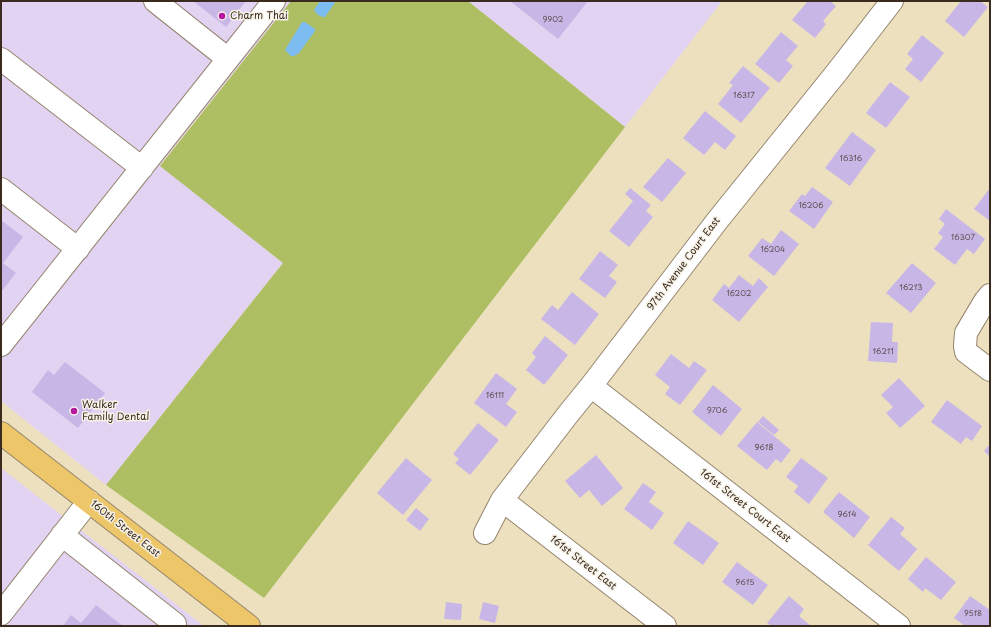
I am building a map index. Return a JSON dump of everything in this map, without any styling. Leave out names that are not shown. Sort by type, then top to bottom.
[{"type":"main road","name":"160th Street East","points":[[1,433],[249,626]]},
{"type":"street","points":[[156,1],[228,59]]},
{"type":"street","points":[[1,345],[274,1]]},
{"type":"street","name":"97th Avenue Court East","points":[[485,533],[502,500],[717,221],[892,1]]},
{"type":"street","points":[[1,58],[142,168]]},
{"type":"street","points":[[1,189],[78,249]]},
{"type":"street","points":[[990,295],[966,333],[965,346],[966,352],[990,370]]},
{"type":"street","name":"161st Street Court East","points":[[591,386],[899,626]]},
{"type":"street","name":"161st Street East","points":[[502,500],[665,626]]},
{"type":"street","points":[[1,614],[89,501]]},
{"type":"street","points":[[62,535],[175,626]]},
{"type":"shaded area","points":[[1,1],[291,1],[160,165],[283,263],[106,485],[1,401]]},
{"type":"shaded area","points":[[468,1],[722,1],[625,127]]},
{"type":"shaded area","points":[[1,468],[204,626],[1,626]]},
{"type":"green space","points":[[291,1],[468,1],[625,127],[264,598],[106,485],[283,263],[160,166]]},
{"type":"water","points":[[320,1],[336,1],[325,17],[318,15],[314,10]]},
{"type":"water","points":[[302,22],[305,22],[315,29],[315,31],[299,53],[291,56],[285,50]]},
{"type":"building","points":[[193,1],[246,1],[226,27]]},
{"type":"building","points":[[510,1],[588,1],[558,39]]},
{"type":"building","points":[[808,1],[830,1],[836,6],[823,21],[826,24],[815,38],[792,20]]},
{"type":"building","points":[[961,1],[980,1],[988,7],[964,37],[945,21]]},
{"type":"building","points":[[781,32],[798,46],[786,60],[793,66],[779,83],[755,64]]},
{"type":"building","points":[[922,35],[944,53],[921,82],[905,69],[913,59],[907,54]]},
{"type":"building","points":[[743,66],[770,88],[741,123],[718,104],[733,85],[729,83]]},
{"type":"building","points":[[890,82],[910,97],[886,128],[866,113]]},
{"type":"building","points":[[705,111],[736,136],[725,150],[715,142],[704,155],[683,138]]},
{"type":"building","points":[[852,132],[876,150],[850,186],[825,168]]},
{"type":"building","points":[[668,158],[686,173],[662,202],[643,187]]},
{"type":"building","points":[[812,187],[833,202],[814,229],[789,211],[802,194],[805,196]]},
{"type":"building","points":[[630,188],[651,205],[646,211],[653,217],[629,247],[609,231],[633,201],[625,194]]},
{"type":"building","points":[[990,188],[990,221],[974,209]]},
{"type":"building","points":[[946,209],[985,239],[974,254],[967,249],[955,265],[934,249],[943,237],[938,233],[945,224],[939,219]]},
{"type":"building","points":[[1,220],[23,237],[3,263],[16,273],[1,292]]},
{"type":"building","points":[[781,230],[799,244],[774,276],[748,256],[762,238],[771,244]]},
{"type":"building","points":[[600,251],[618,265],[609,276],[617,282],[605,298],[579,279]]},
{"type":"building","points":[[912,263],[936,283],[911,313],[886,293]]},
{"type":"building","points":[[739,275],[753,286],[759,278],[768,287],[739,322],[712,300],[724,284],[729,288]]},
{"type":"building","points":[[572,292],[599,314],[575,345],[541,319],[552,305],[558,310]]},
{"type":"building","points":[[871,322],[893,323],[892,342],[898,342],[897,363],[868,361]]},
{"type":"building","points":[[545,336],[568,355],[544,385],[526,370],[536,357],[532,353]]},
{"type":"building","points":[[671,354],[689,368],[694,361],[707,370],[680,405],[665,394],[670,387],[655,375]]},
{"type":"building","name":"Walker Family Dental","points":[[65,362],[105,393],[78,428],[32,392],[48,370],[54,375]]},
{"type":"building","points":[[496,373],[517,389],[506,404],[517,412],[506,427],[474,403]]},
{"type":"building","points":[[899,378],[925,406],[900,428],[886,413],[893,407],[881,395]]},
{"type":"building","points":[[713,385],[742,409],[721,436],[692,412]]},
{"type":"building","points":[[947,400],[982,426],[972,441],[966,437],[961,444],[931,422]]},
{"type":"building","points":[[763,416],[779,430],[774,435],[758,422]]},
{"type":"building","points":[[757,422],[791,450],[781,463],[776,459],[767,470],[737,446]]},
{"type":"building","points":[[478,423],[499,440],[470,475],[455,463],[459,459],[453,454]]},
{"type":"building","points":[[990,444],[990,457],[984,451]]},
{"type":"building","points":[[596,455],[623,488],[602,506],[589,490],[580,498],[565,481]]},
{"type":"building","points":[[406,458],[432,480],[403,515],[377,493]]},
{"type":"building","points":[[801,458],[828,478],[809,504],[794,492],[798,486],[786,477]]},
{"type":"building","points":[[643,483],[656,492],[649,502],[664,513],[652,530],[624,509]]},
{"type":"building","points":[[839,492],[870,517],[854,538],[823,512]]},
{"type":"building","points":[[416,508],[429,519],[420,531],[406,520]]},
{"type":"building","points":[[891,517],[905,528],[900,534],[917,549],[899,571],[868,545]]},
{"type":"building","points":[[688,521],[719,543],[703,565],[673,543]]},
{"type":"building","points":[[926,557],[956,582],[941,600],[925,588],[923,592],[908,579]]},
{"type":"building","points":[[737,562],[768,585],[753,605],[722,582]]},
{"type":"building","points":[[789,596],[804,609],[799,616],[811,626],[771,626],[767,623]]},
{"type":"building","points":[[970,596],[990,610],[990,626],[965,626],[954,618]]},
{"type":"building","points":[[446,602],[462,604],[461,620],[444,619]]},
{"type":"building","points":[[483,602],[499,606],[495,623],[479,619]]},
{"type":"building","points":[[96,605],[123,626],[63,626],[71,615],[81,623]]},
{"type":"place","name":"Charm Thai","points":[[222,16]]},
{"type":"place","name":"Walker Family Dental","points":[[74,411]]}]
